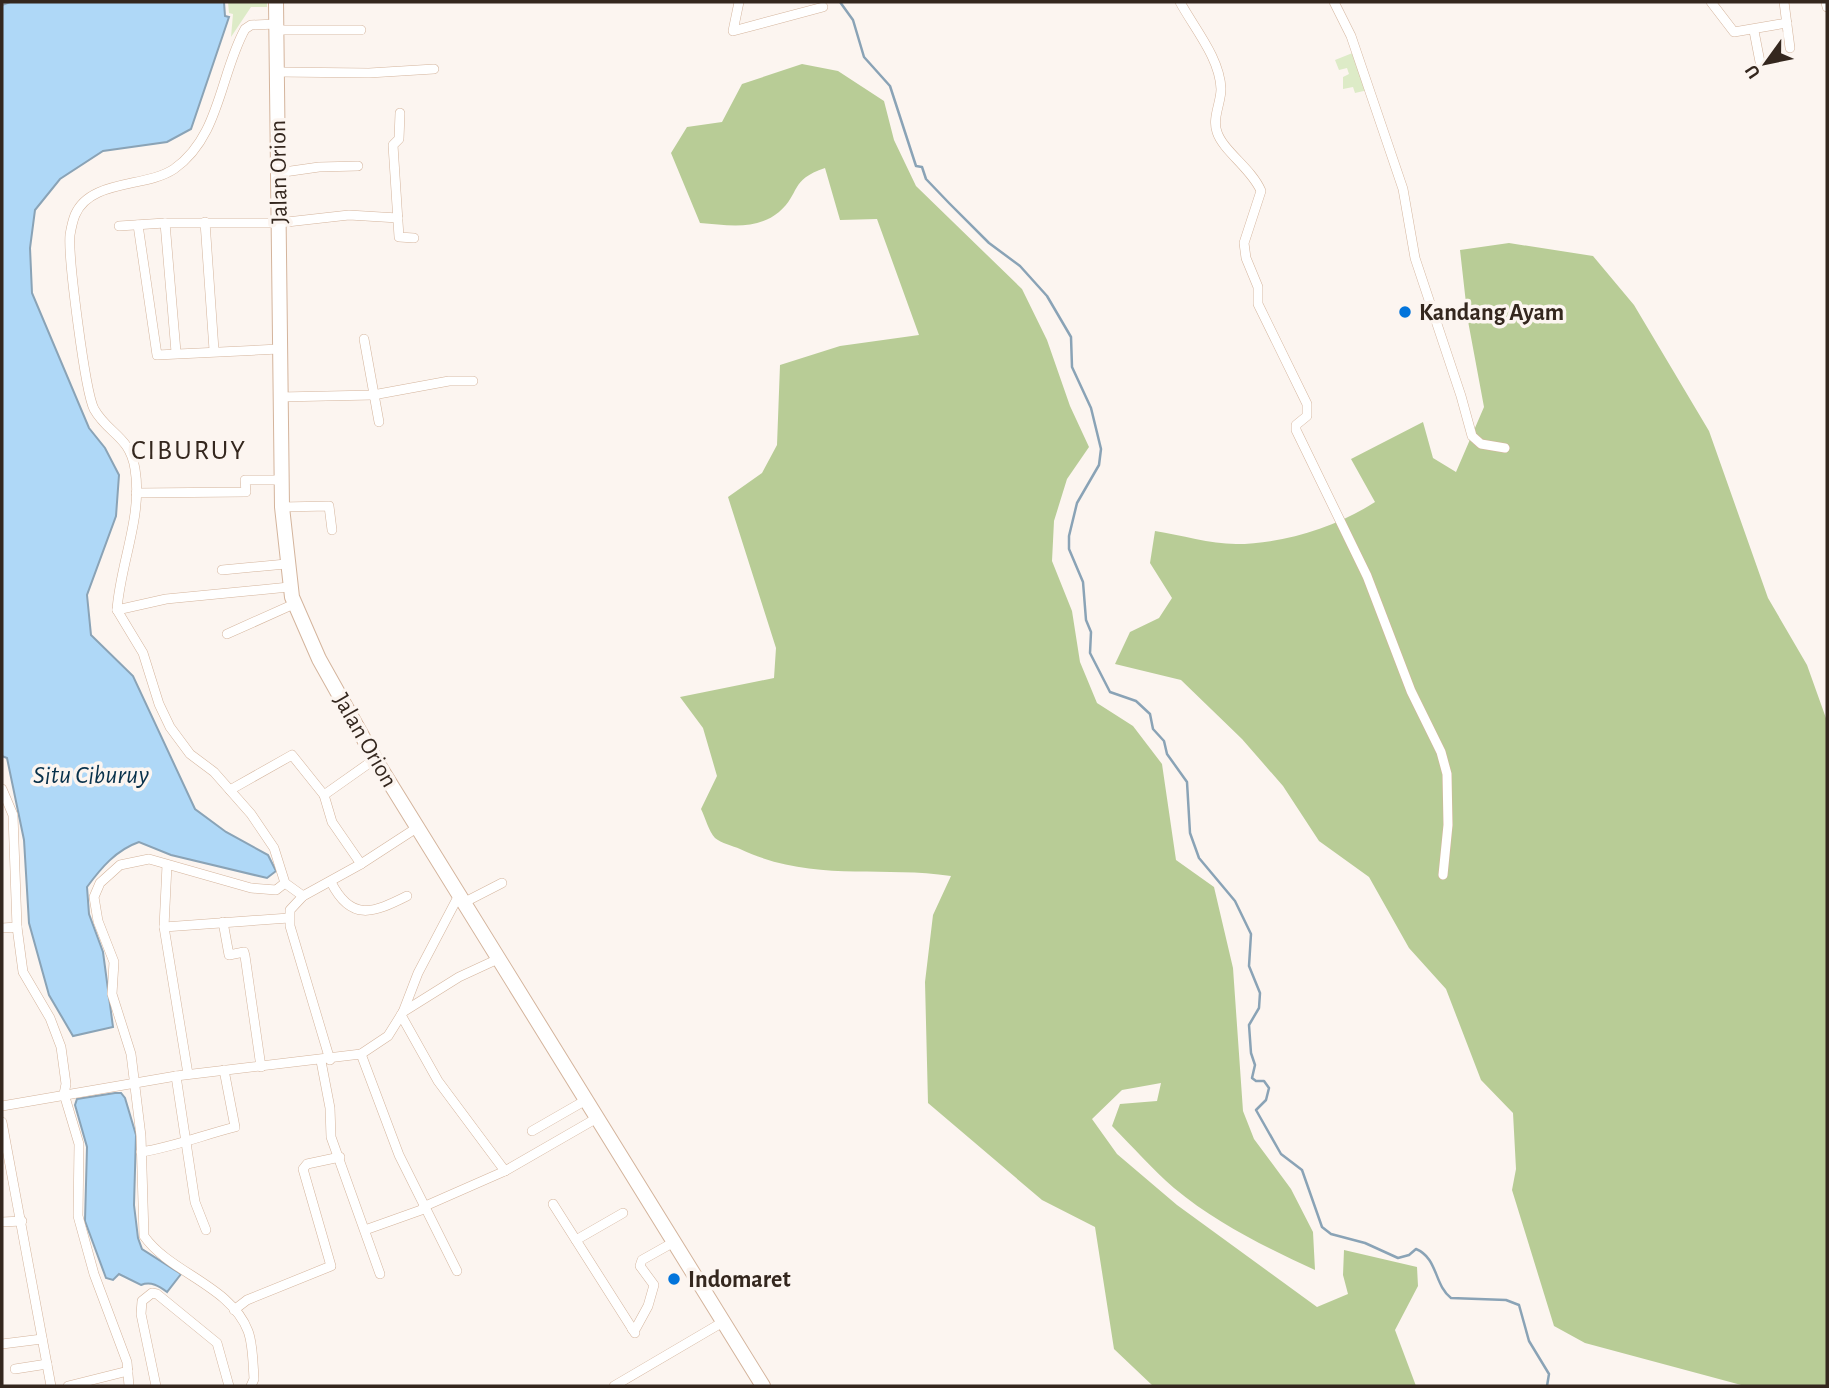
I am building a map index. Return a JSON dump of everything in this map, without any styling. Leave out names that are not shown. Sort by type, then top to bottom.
[{"type":"highway","name":"Jalan Orion","points":[[276,2],[282,508],[286,564],[294,604],[304,632],[375,759],[763,1386]]},
{"type":"street","points":[[739,2],[733,31],[823,7]]},
{"type":"street","points":[[1180,2],[1214,62],[1219,78],[1216,131],[1261,191],[1245,236],[1246,258],[1258,287],[1258,304],[1307,404],[1307,416],[1296,425],[1296,430],[1367,576],[1411,691],[1441,752],[1447,774],[1448,825],[1443,875]]},
{"type":"street","points":[[1334,2],[1351,36],[1403,189],[1415,258],[1472,436],[1481,444],[1505,448]]},
{"type":"street","points":[[1711,2],[1732,31],[1754,31],[1787,23]]},
{"type":"street","points":[[1784,2],[1790,48]]},
{"type":"street","points":[[1826,2],[1827,7]]},
{"type":"street","points":[[303,896],[285,883],[274,848],[230,790],[190,754],[170,727],[143,653],[117,610],[136,493],[136,472],[127,443],[93,407],[85,367],[70,236],[76,212],[85,202],[105,190],[155,179],[174,169],[189,156],[204,134],[245,29],[251,25],[361,30]]},
{"type":"street","points":[[1754,31],[1760,62]]},
{"type":"street","points":[[277,72],[369,73],[434,69]]},
{"type":"street","points":[[400,113],[399,139],[393,144],[398,218],[401,239],[414,239]]},
{"type":"street","points":[[277,173],[319,167],[358,166]]},
{"type":"street","points":[[119,226],[205,222],[278,223],[349,215],[398,218]]},
{"type":"street","points":[[205,222],[214,350]]},
{"type":"street","points":[[165,223],[176,352]]},
{"type":"street","points":[[138,225],[148,277],[157,354],[279,349]]},
{"type":"street","points":[[365,339],[379,422]]},
{"type":"street","points":[[280,397],[373,395],[449,382],[472,381]]},
{"type":"street","points":[[136,493],[246,492],[246,480],[282,480]]},
{"type":"street","points":[[282,508],[329,506],[332,530]]},
{"type":"street","points":[[222,570],[286,564]]},
{"type":"street","points":[[117,610],[166,599],[289,587]]},
{"type":"street","points":[[227,634],[294,604]]},
{"type":"street","points":[[230,790],[292,755],[324,794],[332,822],[361,864]]},
{"type":"street","points":[[324,794],[375,759]]},
{"type":"street","points":[[2,789],[13,815],[17,928],[23,972],[50,1017],[61,1046],[66,1084],[64,1094],[79,1144],[78,1216],[94,1274],[128,1371],[129,1386]]},
{"type":"street","points":[[380,1273],[331,1138],[326,1060],[289,918],[290,910],[303,896],[361,864],[418,827]]},
{"type":"street","points":[[251,1386],[254,1379],[248,1332],[234,1310],[159,1252],[144,1236],[141,1152],[131,1054],[112,994],[114,962],[102,934],[94,897],[100,883],[120,865],[136,859],[149,859],[251,888],[276,890],[285,883]]},
{"type":"street","points":[[167,865],[164,927],[188,1074]]},
{"type":"street","points":[[331,882],[348,904],[364,912],[383,908],[407,896]]},
{"type":"street","points":[[2,1106],[188,1074],[361,1054],[388,1036],[402,1014],[418,973],[462,898],[502,883]]},
{"type":"street","points":[[164,927],[289,918]]},
{"type":"street","points":[[223,922],[229,955],[244,952],[261,1067]]},
{"type":"street","points":[[2,928],[17,928]]},
{"type":"street","points":[[402,1014],[459,977],[498,959]]},
{"type":"street","points":[[402,1014],[438,1081],[505,1171]]},
{"type":"street","points":[[361,1054],[399,1155],[457,1271]]},
{"type":"street","points":[[141,1152],[172,1148],[187,1140],[236,1126],[224,1070]]},
{"type":"street","points":[[176,1076],[195,1202],[206,1230]]},
{"type":"street","points":[[532,1131],[586,1100]]},
{"type":"street","points":[[365,1230],[424,1208],[505,1171],[597,1118]]},
{"type":"street","points":[[2,1122],[51,1386]]},
{"type":"street","points":[[234,1310],[247,1300],[331,1266],[303,1169],[307,1164],[340,1157]]},
{"type":"street","points":[[553,1204],[633,1331],[653,1291],[651,1278],[640,1266],[642,1260],[674,1242]]},
{"type":"street","points":[[576,1240],[623,1213]]},
{"type":"street","points":[[2,1222],[22,1221]]},
{"type":"street","points":[[156,1386],[141,1314],[142,1301],[152,1293],[157,1294],[217,1343],[229,1386]]},
{"type":"street","points":[[614,1386],[723,1322]]},
{"type":"street","points":[[2,1345],[42,1339]]},
{"type":"street","points":[[15,1369],[47,1364]]},
{"type":"street","points":[[68,1386],[128,1371]]},
{"type":"green space","points":[[228,2],[267,2],[267,7],[251,7],[231,37],[233,14],[229,13]]},
{"type":"green space","points":[[1355,52],[1368,90],[1355,93],[1353,87],[1343,89],[1343,77],[1349,74],[1347,68],[1339,70],[1335,60]]},
{"type":"green space","points":[[802,64],[838,71],[884,101],[894,140],[916,186],[1022,289],[1047,340],[1070,406],[1089,447],[1067,479],[1054,521],[1052,561],[1072,611],[1080,662],[1097,703],[1133,726],[1162,764],[1176,860],[1214,887],[1233,968],[1243,1111],[1254,1139],[1291,1189],[1313,1232],[1315,1270],[1242,1234],[1190,1201],[1112,1126],[1120,1104],[1157,1101],[1161,1083],[1122,1090],[1092,1119],[1117,1154],[1177,1205],[1317,1307],[1348,1294],[1343,1275],[1344,1250],[1417,1267],[1418,1286],[1395,1330],[1416,1386],[1153,1386],[1114,1349],[1095,1227],[1042,1200],[928,1103],[925,982],[933,915],[951,876],[819,870],[793,866],[724,843],[715,838],[709,828],[701,809],[717,776],[703,728],[680,697],[774,678],[776,648],[728,497],[762,473],[777,445],[780,365],[840,346],[919,335],[877,219],[840,220],[825,168],[800,182],[786,205],[761,222],[741,225],[700,223],[671,153],[687,127],[722,122],[742,84]]},
{"type":"green space","points":[[1509,243],[1593,256],[1634,305],[1709,431],[1768,598],[1807,665],[1827,721],[1827,1386],[1745,1386],[1585,1343],[1554,1326],[1512,1190],[1516,1169],[1513,1113],[1481,1080],[1446,989],[1409,948],[1369,877],[1319,841],[1283,786],[1242,739],[1181,680],[1115,664],[1130,632],[1159,618],[1172,598],[1150,563],[1155,531],[1226,544],[1254,543],[1290,537],[1344,519],[1375,502],[1351,459],[1423,422],[1433,458],[1456,472],[1484,407],[1468,321],[1460,250]]},
{"type":"water","name":"Situ Ciburuy","points":[[10,2],[224,2],[225,16],[229,17],[191,129],[167,142],[103,151],[60,179],[35,210],[30,248],[32,293],[89,428],[105,448],[119,475],[116,516],[87,595],[91,635],[133,676],[195,809],[226,832],[268,855],[276,871],[267,878],[171,855],[139,842],[116,855],[87,887],[89,914],[103,952],[113,1027],[73,1036],[49,995],[29,923],[24,840],[7,758],[2,756],[2,5]]},
{"type":"water","points":[[121,1093],[125,1098],[136,1135],[134,1205],[142,1249],[181,1274],[167,1292],[152,1284],[141,1285],[119,1274],[113,1280],[106,1278],[85,1221],[87,1147],[75,1105],[77,1099]]},
{"type":"waterway","points":[[840,2],[853,20],[864,57],[890,86],[916,166],[922,167],[926,179],[989,243],[1020,266],[1047,296],[1071,337],[1072,367],[1091,408],[1101,449],[1099,465],[1077,503],[1069,536],[1069,549],[1083,582],[1086,620],[1091,632],[1090,653],[1110,692],[1136,701],[1150,714],[1153,729],[1164,741],[1167,754],[1187,782],[1190,833],[1199,858],[1235,901],[1251,934],[1249,966],[1260,993],[1259,1008],[1249,1025],[1251,1053],[1255,1065],[1252,1078],[1264,1081],[1269,1088],[1266,1100],[1256,1110],[1281,1154],[1302,1170],[1322,1227],[1331,1234],[1365,1243],[1398,1258],[1409,1255],[1416,1249],[1428,1259],[1441,1286],[1451,1298],[1506,1300],[1519,1305],[1529,1341],[1549,1374],[1547,1386]]},
{"type":"place","name":"Kandang Ayam","points":[[1405,312]]},
{"type":"place","name":"Indomaret","points":[[674,1279]]},
{"type":"district","name":"CIBURUY","points":[[189,449]]}]
